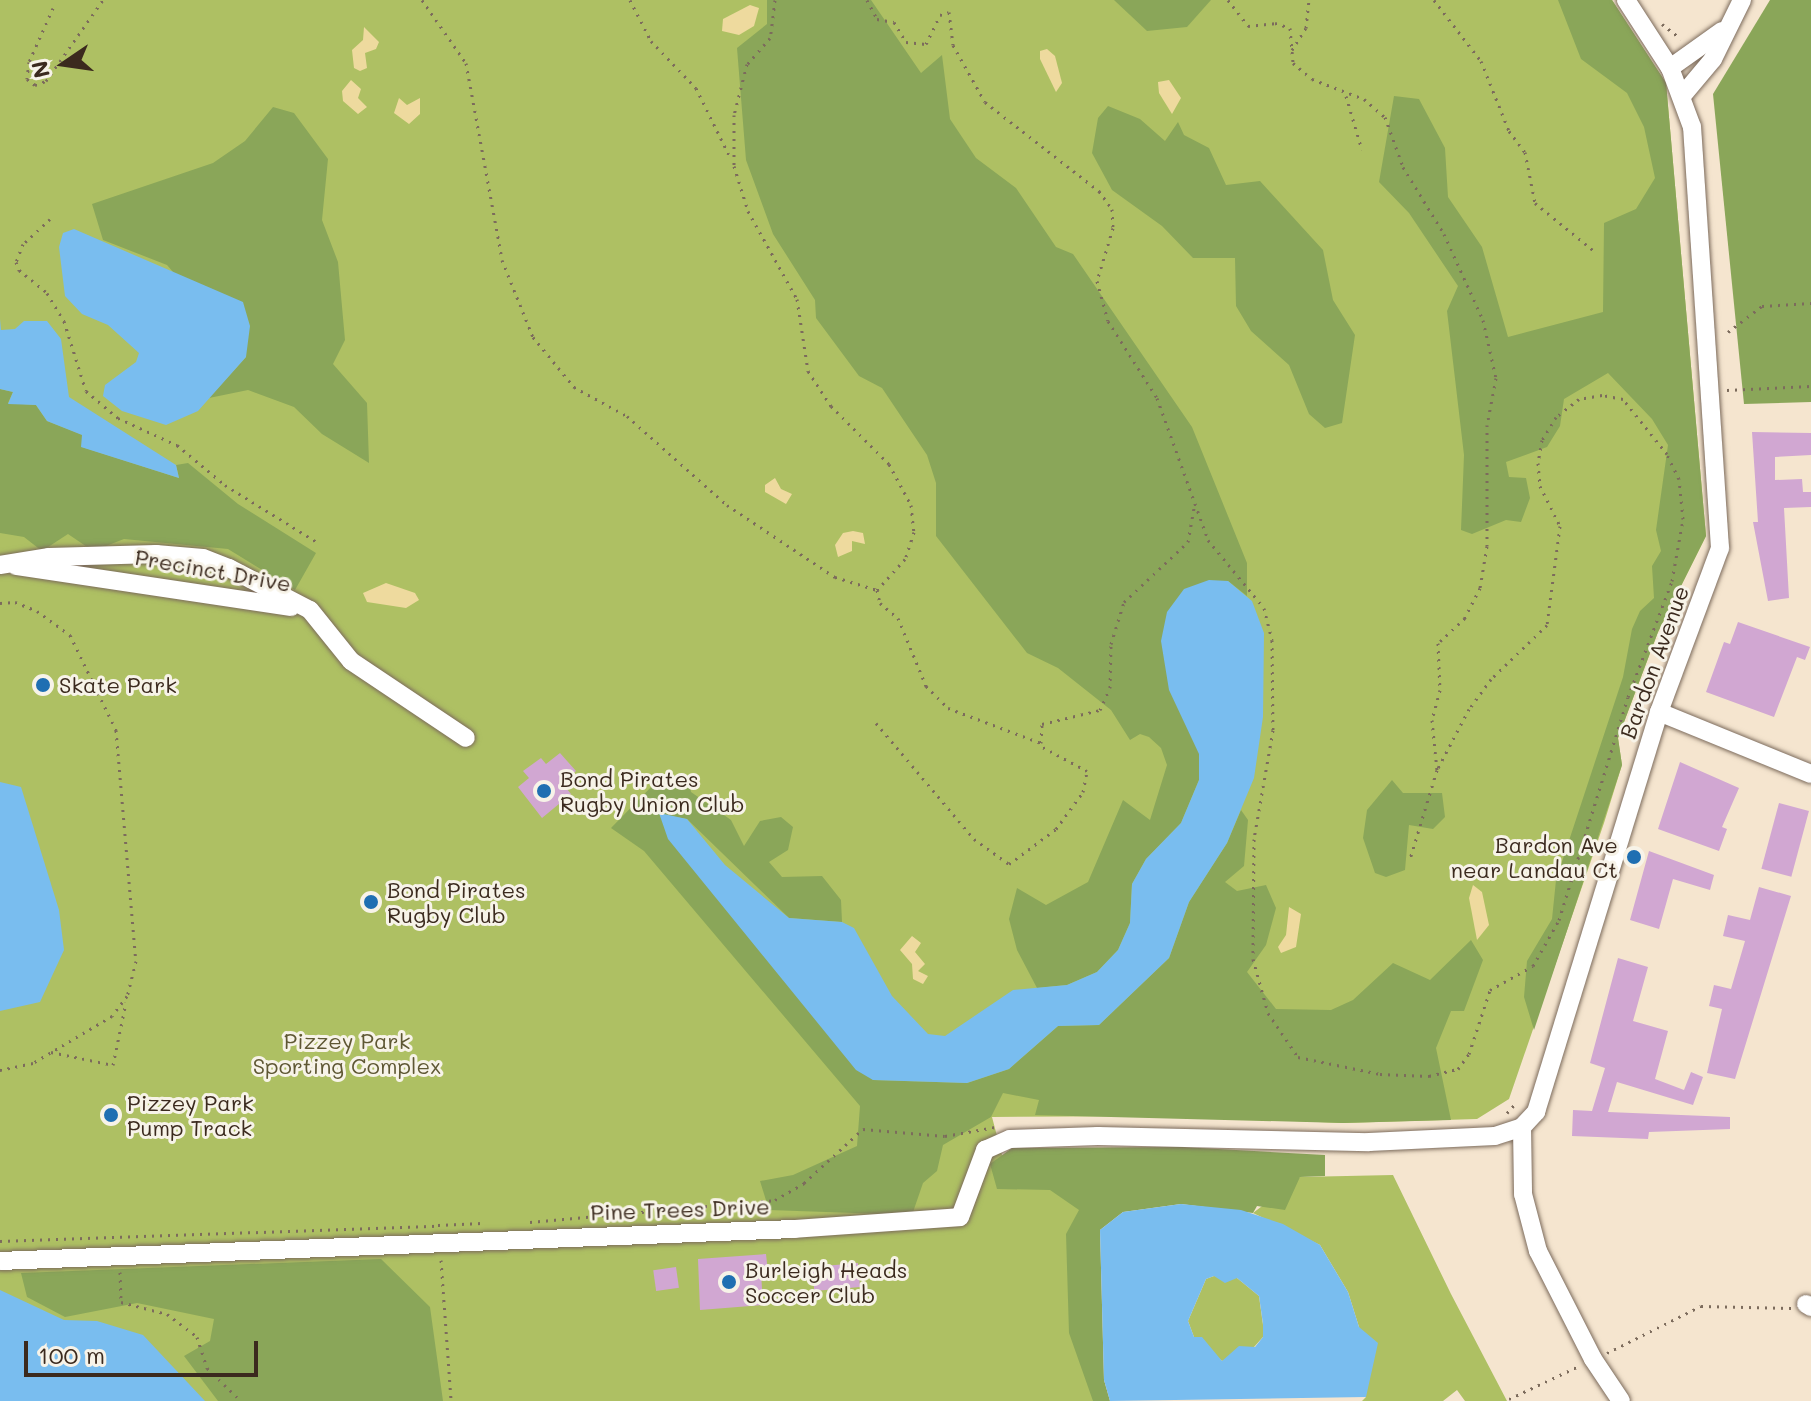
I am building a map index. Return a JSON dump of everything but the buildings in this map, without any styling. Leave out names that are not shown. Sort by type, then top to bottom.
[{"type":"street","name":"Bardon Avenue","points":[[1522,1127],[1536,1112],[1659,712],[1720,548],[1692,127],[1670,68],[1626,0]]},
{"type":"street","points":[[1682,96],[1713,59],[1724,29],[1742,0]]},
{"type":"street","points":[[1670,68],[1724,29]]},
{"type":"street","name":"Precinct Drive","points":[[3,564],[110,554],[203,558],[272,588],[319,621]]},
{"type":"street","name":"Precinct Drive","points":[[3,564],[282,602],[319,621]]},
{"type":"street","points":[[319,621],[351,661],[466,738]]},
{"type":"street","points":[[1659,712],[1811,774]]},
{"type":"street","points":[[1522,1127],[1523,1194],[1538,1251],[1593,1359],[1621,1401]]},
{"type":"street","name":"Pine Trees Drive","points":[[0,1261],[960,1217],[985,1150],[1010,1139],[1098,1136],[1313,1143],[1495,1136],[1522,1127]]},
{"type":"path","points":[[53,8],[29,62],[27,79],[35,85],[46,81],[103,0]]},
{"type":"path","points":[[422,0],[466,63],[502,260],[533,337],[574,387],[627,416],[727,505],[835,577],[877,590]]},
{"type":"path","points":[[630,0],[651,41],[696,88],[723,134],[748,211],[797,299],[808,371],[831,406],[889,464],[911,505],[914,532],[905,559],[877,590]]},
{"type":"path","points":[[734,166],[734,115],[747,64],[770,38],[775,0]]},
{"type":"path","points":[[867,0],[877,19],[894,22],[906,42],[926,44],[940,15],[949,12],[953,45],[985,102],[1099,191],[1112,209],[1113,228],[1097,281],[1108,321],[1157,398],[1195,505],[1220,558],[1264,608],[1272,640],[1273,730],[1254,839],[1253,959],[1268,1013],[1298,1057],[1333,1068],[1429,1076],[1458,1069],[1469,1054],[1490,990],[1533,966],[1559,920],[1628,697],[1672,581],[1683,519],[1679,479],[1667,454],[1623,399],[1602,395],[1579,399],[1556,417],[1542,440],[1540,486],[1560,526],[1547,625],[1491,679],[1437,770],[1410,859]]},
{"type":"path","points":[[1228,0],[1248,26],[1275,23],[1290,28],[1293,63],[1346,96],[1364,99],[1385,117],[1403,167],[1444,234],[1483,320],[1496,378],[1487,425],[1491,483],[1480,588],[1465,618],[1438,643],[1440,690],[1432,720],[1437,770]]},
{"type":"path","points":[[1292,50],[1306,28],[1309,0]]},
{"type":"path","points":[[1434,0],[1481,61],[1509,131],[1525,152],[1535,203],[1594,251]]},
{"type":"path","points":[[1656,17],[1691,46]]},
{"type":"path","points":[[1346,96],[1362,150]]},
{"type":"path","points":[[50,219],[23,244],[16,262],[19,270],[47,293],[64,321],[86,391],[118,418],[177,445],[225,485],[317,542]]},
{"type":"path","points":[[1728,332],[1762,306],[1811,303]]},
{"type":"path","points":[[1711,391],[1811,386]]},
{"type":"path","points":[[877,590],[880,603],[898,618],[926,686],[948,708],[1041,743],[1042,724],[1100,710],[1110,688],[1111,644],[1124,602],[1188,542],[1195,505]]},
{"type":"path","points":[[0,603],[15,602],[37,611],[70,635],[116,730],[136,961],[113,1065],[51,1052]]},
{"type":"path","points":[[876,723],[974,839],[1009,864],[1056,829],[1083,792],[1087,771],[1039,745]]},
{"type":"path","points":[[0,1070],[33,1063],[112,1016],[127,996]]},
{"type":"path","points":[[0,1241],[438,1225],[439,1234]]},
{"type":"path","points":[[120,1257],[121,1302],[167,1314],[197,1337],[207,1368],[241,1401]]},
{"type":"path","points":[[441,1260],[451,1401]]},
{"type":"path","points":[[1607,1353],[1701,1306],[1786,1310],[1808,1305]]},
{"type":"path","points":[[1509,1399],[1582,1365]]},
{"type":"green space","name":"Pizzey Park Sporting Complex","points":[[0,0],[1612,0],[1666,83],[1706,536],[1658,632],[1618,738],[1622,765],[1509,1099],[1477,1119],[1343,1123],[1173,1116],[992,1117],[1006,1170],[1095,1166],[1099,1401],[0,1401]]},
{"type":"green space","points":[[767,0],[871,0],[921,73],[942,55],[950,119],[976,158],[1016,188],[1056,247],[1073,254],[1192,427],[1247,563],[1247,596],[1228,581],[1199,754],[1199,780],[1181,823],[1146,859],[1132,884],[1130,923],[1118,950],[1097,972],[1067,985],[1037,988],[1017,950],[1009,919],[1017,888],[1046,905],[1088,882],[1123,800],[1150,820],[1167,765],[1161,748],[1149,737],[1140,734],[1130,740],[1111,710],[1058,668],[1027,653],[936,536],[936,483],[927,455],[882,388],[859,376],[816,318],[815,300],[773,234],[746,160],[737,48],[767,24]]},
{"type":"green space","points":[[1114,0],[1211,0],[1187,27],[1147,31]]},
{"type":"green space","points":[[1558,0],[1612,0],[1666,83],[1706,536],[1658,632],[1618,738],[1622,765],[1534,1030],[1524,997],[1527,961],[1552,919],[1556,880],[1623,677],[1632,629],[1640,611],[1654,598],[1652,566],[1661,551],[1656,530],[1668,445],[1652,419],[1608,373],[1564,399],[1560,426],[1547,447],[1506,462],[1509,477],[1526,478],[1530,498],[1521,522],[1506,520],[1472,534],[1461,530],[1464,455],[1447,311],[1458,286],[1409,213],[1379,182],[1394,96],[1419,99],[1445,148],[1448,197],[1482,247],[1508,337],[1603,312],[1604,223],[1636,209],[1655,178],[1644,127],[1627,93],[1581,59]]},
{"type":"green space","points":[[1770,0],[1811,0],[1811,402],[1744,404],[1713,94]]},
{"type":"green space","points":[[1108,106],[1140,119],[1165,141],[1178,122],[1184,135],[1209,148],[1226,185],[1260,181],[1323,250],[1333,300],[1355,335],[1342,423],[1325,428],[1309,414],[1289,365],[1251,331],[1236,306],[1235,258],[1193,258],[1162,226],[1112,190],[1092,153],[1098,118]]},
{"type":"green space","points":[[273,107],[294,113],[328,159],[322,220],[338,262],[345,340],[333,364],[367,403],[369,463],[322,434],[294,407],[248,390],[209,398],[246,357],[167,265],[103,240],[92,204],[213,163],[245,141]]},
{"type":"green space","points":[[0,389],[13,392],[8,403],[36,405],[47,421],[83,435],[82,447],[179,478],[176,465],[188,463],[238,504],[316,553],[295,590],[228,549],[124,539],[93,551],[68,534],[42,551],[24,537],[0,533]]},
{"type":"green space","points":[[688,775],[691,792],[731,820],[744,846],[760,821],[781,817],[793,827],[788,850],[769,862],[782,877],[822,876],[841,900],[842,922],[789,918],[687,819],[659,814],[873,1080],[967,1083],[1009,1069],[1058,1026],[1099,1025],[1169,958],[1189,902],[1227,843],[1241,810],[1248,820],[1244,866],[1225,882],[1237,891],[1266,885],[1276,908],[1266,945],[1247,972],[1276,1009],[1331,1010],[1353,1000],[1393,963],[1430,980],[1471,940],[1483,960],[1464,1011],[1451,1011],[1436,1048],[1451,1120],[1343,1123],[1035,1115],[1039,1100],[1003,1093],[991,1117],[943,1145],[937,1171],[923,1183],[912,1215],[769,1210],[760,1181],[793,1175],[857,1146],[860,1106],[644,851],[611,828],[657,781]]},
{"type":"green space","points":[[1392,780],[1403,793],[1442,793],[1445,817],[1433,829],[1409,825],[1405,870],[1386,877],[1375,873],[1363,838],[1367,810]]},
{"type":"green space","points":[[1182,1147],[1325,1155],[1325,1176],[1300,1177],[1285,1210],[1257,1206],[1253,1213],[1181,1204],[1123,1212],[1100,1230],[1104,1380],[1110,1401],[1093,1401],[1069,1333],[1066,1234],[1079,1210],[1050,1190],[997,1189],[990,1164],[1012,1148]]},
{"type":"green space","points":[[1393,1175],[1507,1401],[1465,1401],[1457,1390],[1443,1401],[1362,1401],[1366,1397],[1359,1327],[1348,1292],[1320,1245],[1253,1213],[1300,1177]]},
{"type":"green space","points":[[381,1259],[430,1307],[443,1401],[218,1401],[184,1356],[210,1341],[214,1319],[137,1303],[65,1317],[27,1297],[21,1273]]},
{"type":"green space","points":[[1214,1276],[1237,1278],[1259,1296],[1263,1325],[1263,1337],[1254,1347],[1222,1361],[1194,1337],[1188,1321],[1206,1279]]},
{"type":"sand","points":[[750,5],[759,8],[754,26],[739,35],[722,31],[723,19]]},
{"type":"sand","points":[[364,27],[379,42],[376,49],[365,53],[367,68],[360,71],[354,68],[352,50],[363,40]]},
{"type":"sand","points":[[1047,49],[1055,56],[1062,83],[1056,92],[1040,59],[1040,51]]},
{"type":"sand","points":[[351,80],[361,89],[358,98],[367,107],[358,114],[343,101],[342,91]]},
{"type":"sand","points":[[1169,80],[1181,98],[1172,114],[1159,93],[1158,82]]},
{"type":"sand","points":[[399,98],[407,105],[420,98],[420,114],[409,124],[394,113]]},
{"type":"sand","points":[[775,478],[781,489],[792,494],[786,504],[765,492],[765,485]]},
{"type":"sand","points":[[843,533],[863,533],[865,544],[852,541],[852,551],[838,557],[835,545]]},
{"type":"sand","points":[[386,583],[415,593],[419,600],[406,608],[367,602],[363,593]]},
{"type":"sand","points":[[1473,885],[1482,892],[1489,925],[1477,940],[1469,898]]},
{"type":"sand","points":[[1289,907],[1301,914],[1296,947],[1281,953],[1278,947],[1286,935]]},
{"type":"sand","points":[[912,936],[921,943],[915,952],[925,964],[918,971],[928,976],[923,984],[913,979],[912,964],[900,950]]},
{"type":"water","points":[[74,229],[243,302],[250,326],[246,357],[198,411],[166,425],[122,411],[103,396],[105,385],[136,362],[139,353],[108,325],[82,314],[65,296],[59,247],[63,233]]},
{"type":"water","points":[[0,319],[1,330],[15,329],[24,321],[47,321],[61,339],[69,397],[176,465],[179,478],[81,447],[82,435],[47,421],[36,405],[8,404],[13,392],[0,389]]},
{"type":"water","points":[[1209,580],[1228,581],[1252,601],[1264,633],[1263,717],[1254,778],[1227,843],[1189,902],[1169,958],[1099,1025],[1058,1026],[1009,1069],[967,1083],[873,1080],[856,1070],[668,839],[659,813],[687,819],[725,865],[789,918],[842,922],[854,928],[892,996],[928,1034],[945,1036],[1013,990],[1067,985],[1097,972],[1118,950],[1130,923],[1132,884],[1146,859],[1181,823],[1199,780],[1199,754],[1169,690],[1161,641],[1167,612],[1184,589]]},
{"type":"water","points":[[0,782],[21,787],[59,910],[64,950],[40,1002],[0,1011]]},
{"type":"water","points":[[1181,1204],[1241,1210],[1283,1224],[1320,1245],[1348,1292],[1359,1327],[1378,1343],[1366,1397],[1110,1401],[1104,1380],[1100,1230],[1123,1212]],"holes":[[[1214,1276],[1225,1283],[1237,1278],[1259,1296],[1263,1337],[1255,1347],[1239,1346],[1222,1361],[1202,1337],[1194,1337],[1188,1321],[1206,1279]]]},
{"type":"water","points":[[0,1290],[64,1320],[97,1321],[143,1335],[205,1401],[0,1401]]},
{"type":"place","name":"Skate Park","points":[[43,685]]},
{"type":"place","name":"Bond Pirates Rugby Union Club","points":[[544,791]]},
{"type":"place","name":"Bardon Ave near Landau Ct","points":[[1634,857]]},
{"type":"place","name":"Bond Pirates Rugby Club","points":[[371,902]]},
{"type":"place","name":"Pizzey Park Pump Track","points":[[111,1115]]},
{"type":"place","name":"Burleigh Heads Soccer Club","points":[[729,1282]]}]
